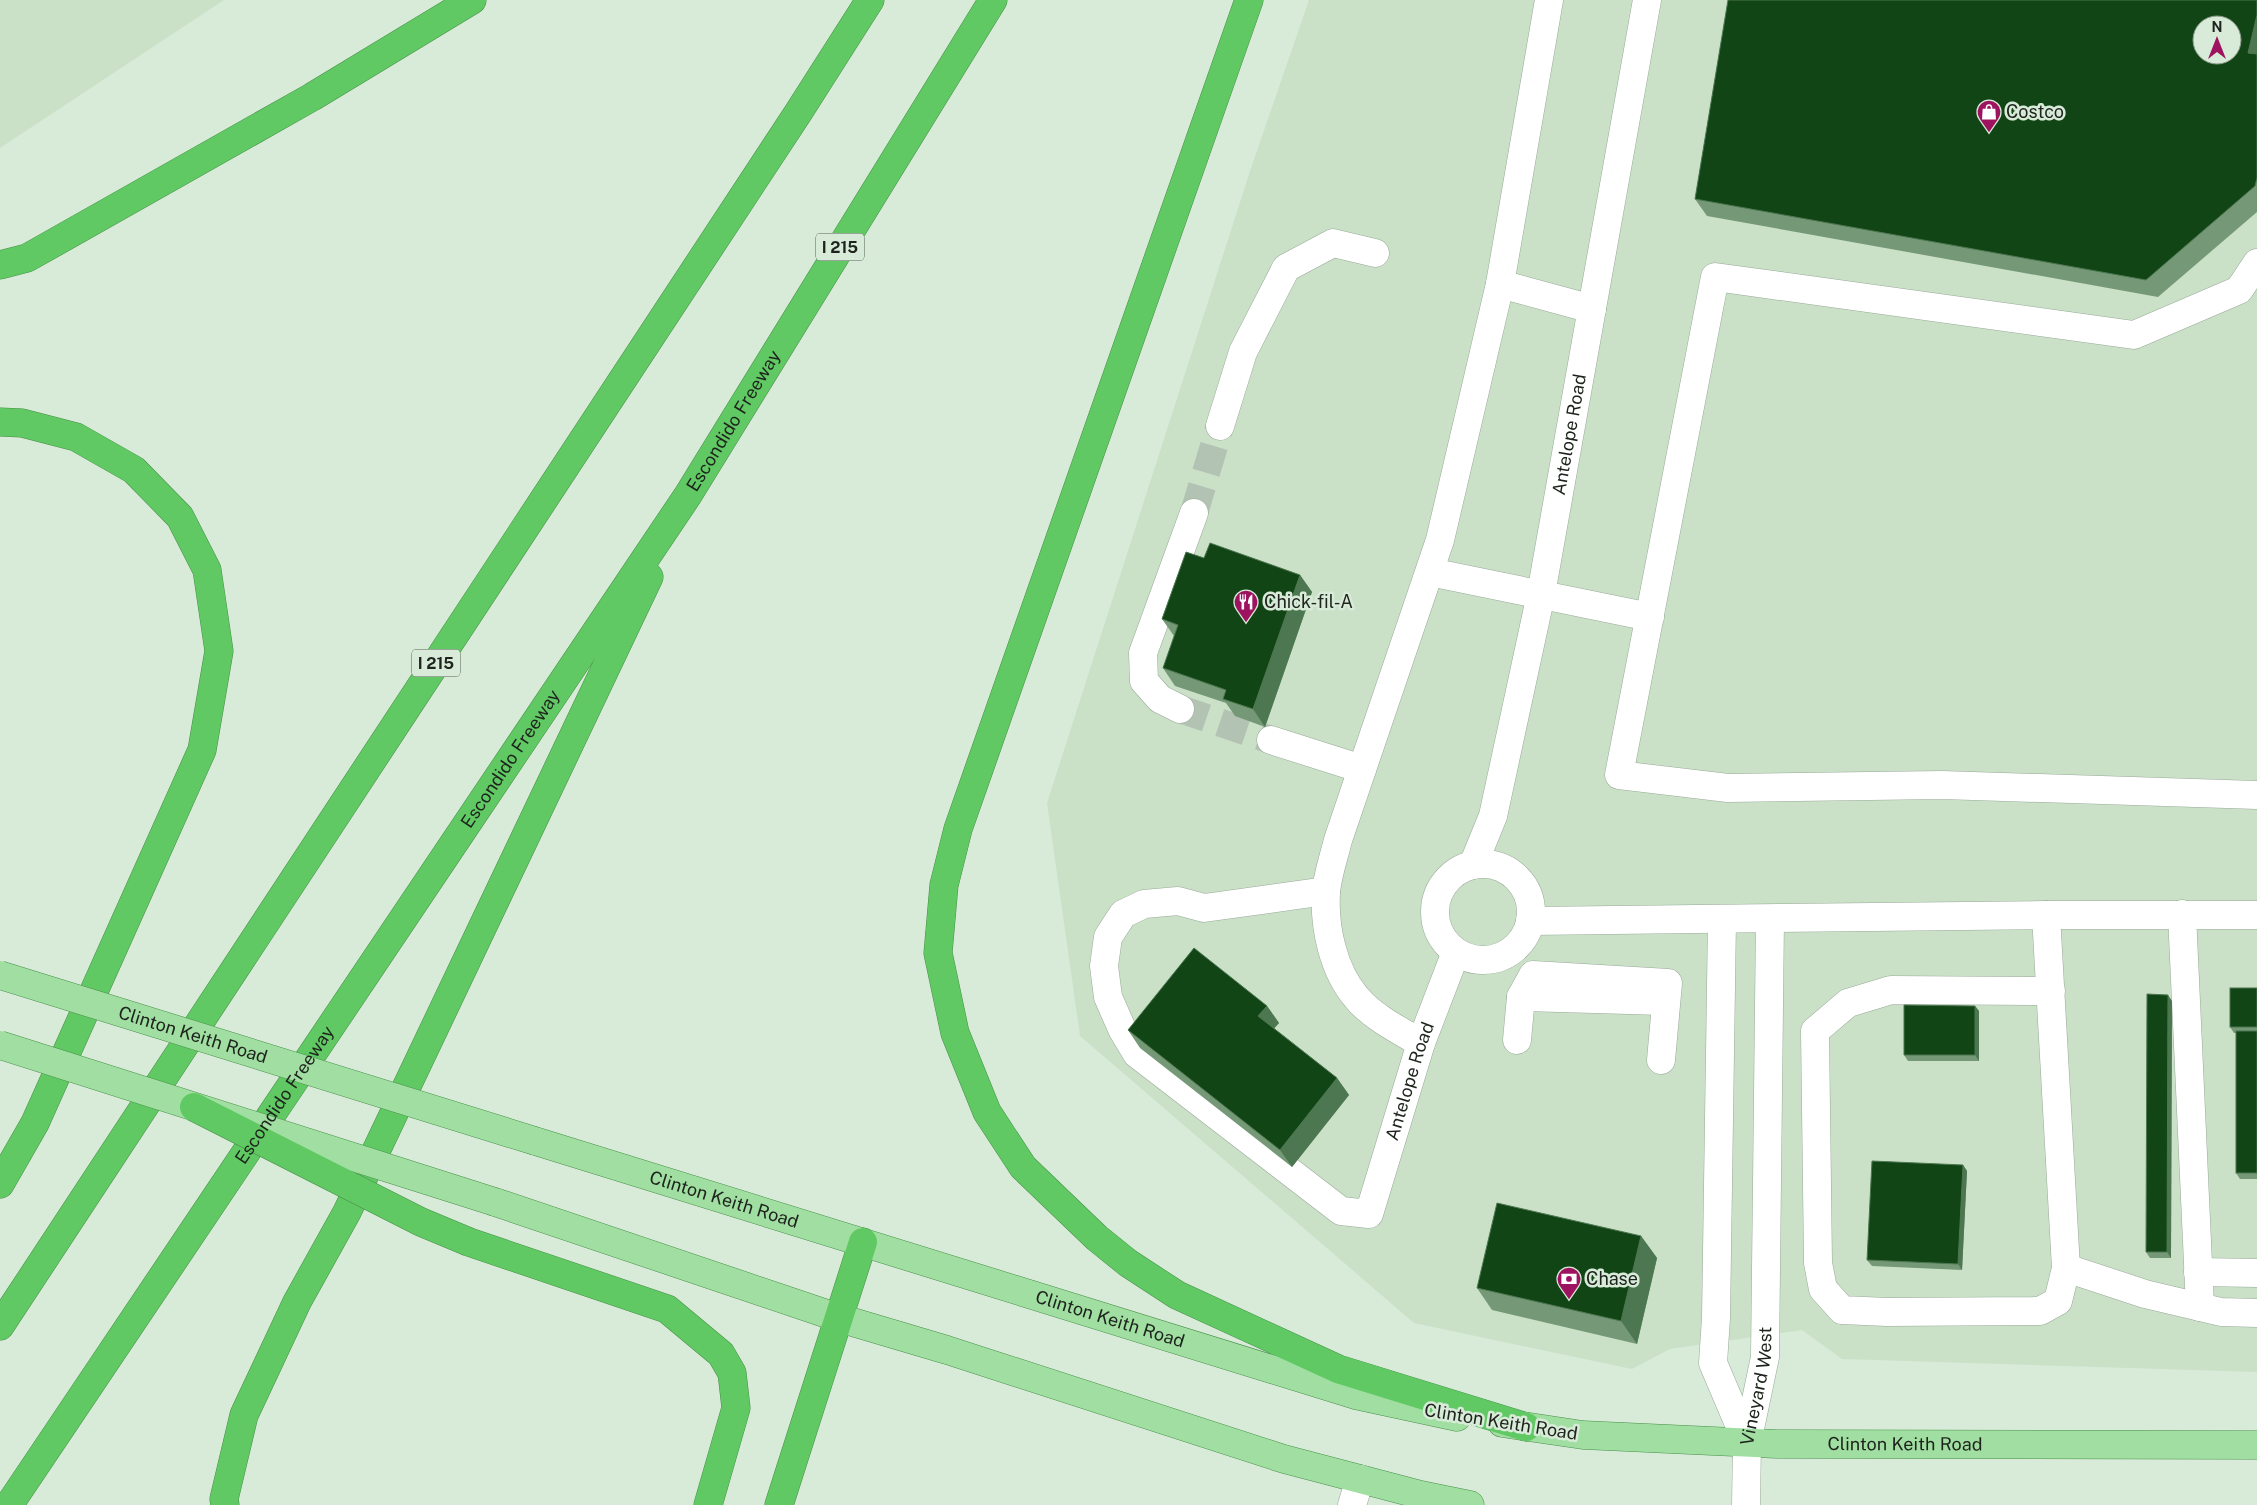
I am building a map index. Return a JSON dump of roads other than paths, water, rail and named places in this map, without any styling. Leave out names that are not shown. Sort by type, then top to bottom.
[{"type":"highway","points":[[0,265],[27,258],[36,253],[312,97],[472,0]]},
{"type":"highway","name":"I 215","points":[[0,1326],[788,130],[870,0]]},
{"type":"highway","name":"Escondido Freeway","points":[[9,1505],[688,495],[993,0]]},
{"type":"highway","points":[[1249,0],[958,829],[944,885],[938,953],[954,1033],[987,1112],[1023,1167],[1097,1238],[1128,1263],[1177,1295],[1293,1350],[1338,1369],[1526,1427]]},
{"type":"highway","points":[[0,422],[22,423],[76,437],[134,470],[180,517],[207,570],[219,651],[202,750],[35,1123],[0,1184]]},
{"type":"highway","points":[[225,1505],[224,1499],[244,1415],[297,1302],[347,1212],[688,495]]},
{"type":"highway","points":[[194,1107],[420,1222],[469,1242],[667,1309],[721,1354],[732,1373],[736,1408],[708,1505]]},
{"type":"highway","points":[[780,1505],[863,1242]]},
{"type":"main road","name":"Clinton Keith Road","points":[[2,972],[534,1141],[1355,1394],[1457,1417],[1583,1435],[1747,1443],[2257,1445]]},
{"type":"main road","points":[[0,1045],[495,1202],[840,1318],[947,1350],[1284,1459],[1421,1495],[1470,1505]]},
{"type":"street","points":[[1421,1043],[1386,1023],[1356,998],[1340,971],[1331,945],[1326,921],[1326,891],[1338,840],[1440,540],[1500,284],[1549,0]]},
{"type":"street","name":"Antelope Road","points":[[1473,865],[1493,816],[1540,594],[1648,0]]},
{"type":"street","points":[[1220,426],[1243,352],[1286,268],[1333,243],[1375,253]]},
{"type":"street","points":[[2257,263],[2239,290],[2134,335],[1715,277],[1619,775],[1728,788],[1942,785],[2257,796]]},
{"type":"street","points":[[1500,284],[1592,309]]},
{"type":"street","points":[[1180,709],[1160,699],[1144,681],[1143,653],[1194,513]]},
{"type":"street","points":[[1430,572],[1650,616]]},
{"type":"street","points":[[1272,740],[1362,769]]},
{"type":"street","points":[[1488,863],[1504,868],[1517,877],[1526,890],[1531,905],[1530,921],[1525,936],[1515,947],[1502,956],[1486,960],[1470,958],[1456,952],[1444,940],[1437,926],[1434,911],[1438,894],[1445,881],[1458,870],[1488,863]]},
{"type":"street","name":"Antelope Road","points":[[1326,891],[1204,908],[1178,901],[1144,904],[1123,914],[1108,937],[1104,966],[1108,997],[1122,1029],[1137,1054],[1341,1211],[1369,1214],[1421,1043],[1456,952]]},
{"type":"street","points":[[2182,914],[2200,1308]]},
{"type":"street","points":[[1530,921],[2046,915],[2257,915]]},
{"type":"street","points":[[2046,915],[2066,1268],[2058,1301],[2040,1311],[1887,1312],[1842,1310],[1823,1289],[1818,1263],[1815,1031],[1848,1003],[1891,990],[2050,991]]},
{"type":"street","name":"Vineyard West","points":[[1747,1443],[1765,1357],[1770,919]]},
{"type":"street","name":"Vineyard West","points":[[1722,920],[1716,1318],[1713,1363],[1747,1443]]},
{"type":"street","points":[[1517,1040],[1521,997],[1533,975],[1668,983],[1661,1060]]},
{"type":"street","points":[[2066,1268],[2145,1294],[2200,1308],[2221,1312],[2257,1313]]},
{"type":"street","points":[[2198,1272],[2257,1273]]},
{"type":"street","points":[[1746,1505],[1747,1443]]},
{"type":"street","points":[[1352,1505],[1360,1479]]},
{"type":"tunnel","points":[[1194,513],[1220,426]]},
{"type":"tunnel","points":[[1180,709],[1271,740]]},
{"type":"place","name":"Costco","points":[[1989,133]]},
{"type":"place","name":"Chick-fil-A","points":[[1246,623]]},
{"type":"place","name":"Chase","points":[[1569,1300]]}]
